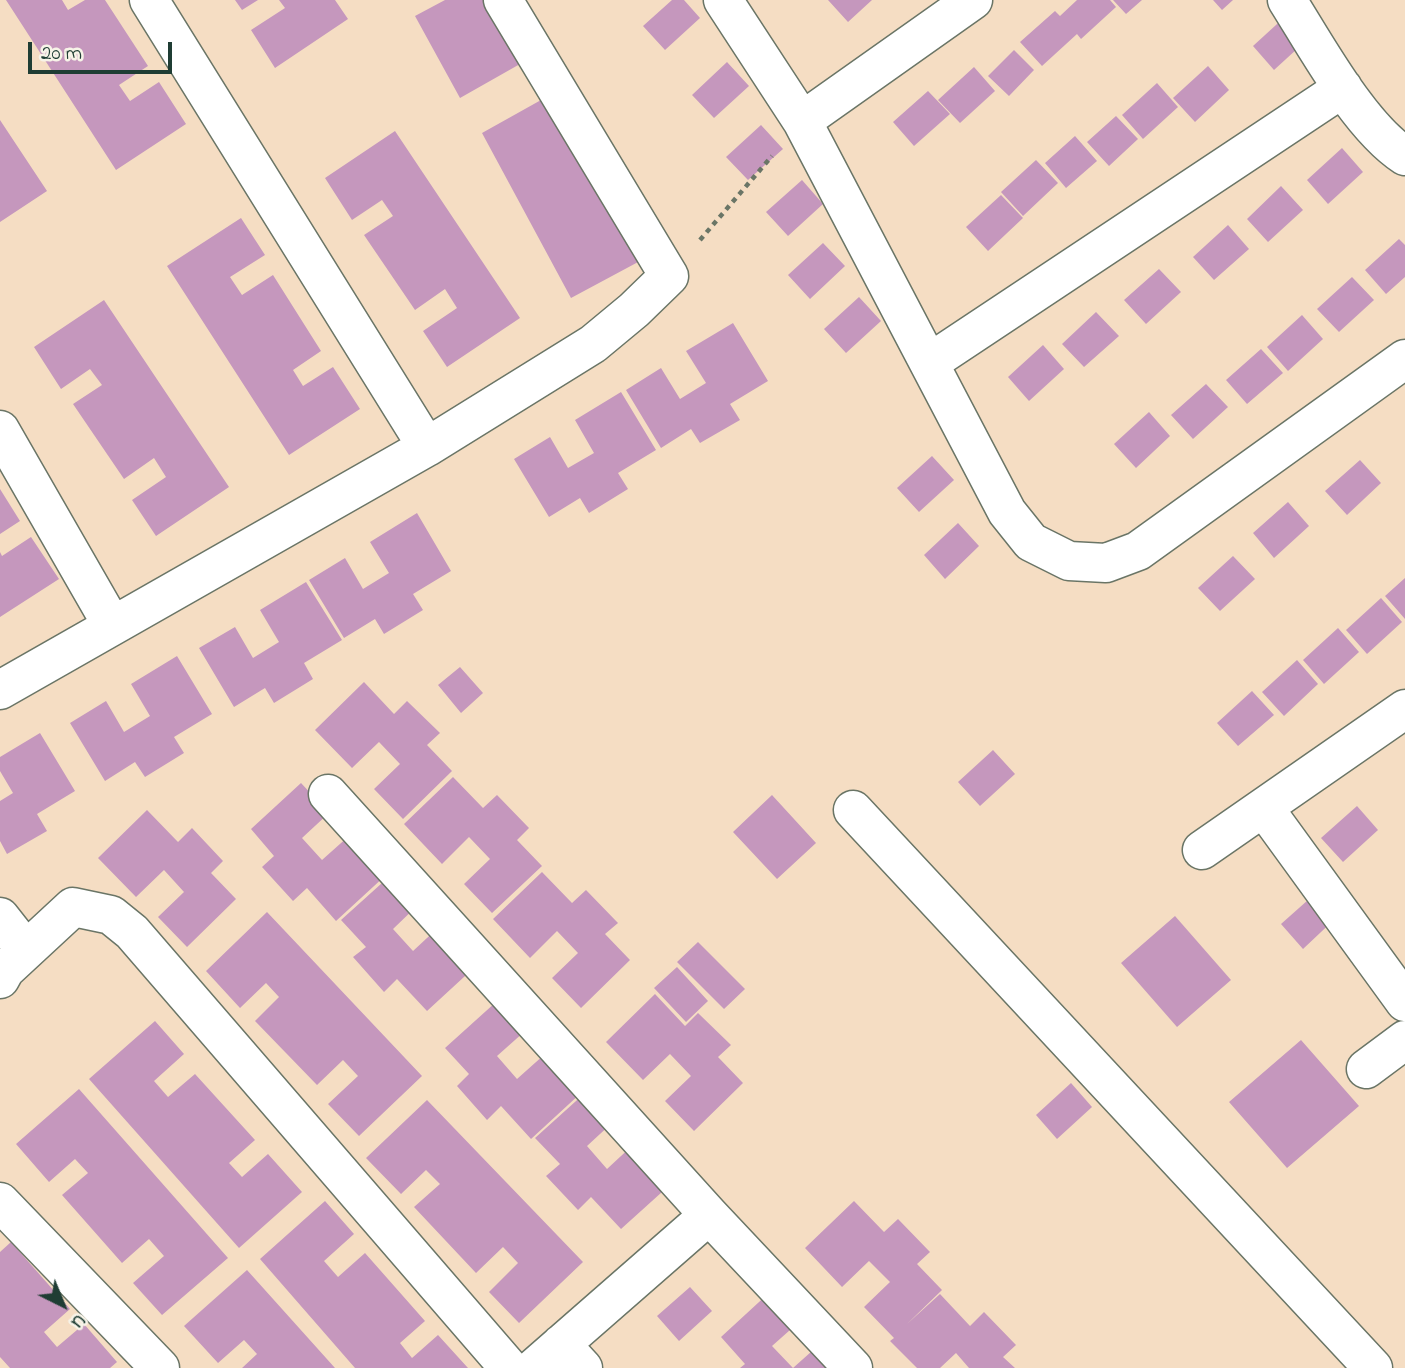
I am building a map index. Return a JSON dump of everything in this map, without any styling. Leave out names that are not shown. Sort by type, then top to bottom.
[{"type":"street","points":[[149,0],[427,447]]},
{"type":"street","points":[[0,690],[427,447],[593,344],[669,276],[503,0]]},
{"type":"street","points":[[723,0],[802,121],[1007,512],[1031,542],[1069,561],[1106,563],[1138,551],[1405,359]]},
{"type":"street","points":[[802,121],[973,0]]},
{"type":"street","points":[[1287,0],[1343,88],[1372,125],[1405,156]]},
{"type":"street","points":[[929,363],[1343,88]]},
{"type":"street","points":[[0,430],[112,625]]},
{"type":"street","points":[[1202,850],[1405,709]]},
{"type":"street","points":[[328,794],[709,1215],[853,1368]]},
{"type":"street","points":[[1264,808],[1405,1002]]},
{"type":"street","points":[[853,810],[1373,1368]]},
{"type":"street","points":[[0,979],[5,970],[73,907],[111,915],[141,943],[509,1368]]},
{"type":"street","points":[[0,917],[26,950]]},
{"type":"street","points":[[1366,1069],[1405,1040]]},
{"type":"street","points":[[0,1202],[160,1368]]},
{"type":"street","points":[[559,1360],[709,1215]]},
{"type":"path","points":[[669,276],[802,121]]},
{"type":"building","points":[[6,0],[62,0],[68,10],[85,0],[105,0],[148,66],[119,85],[130,101],[159,82],[186,124],[116,170]]},
{"type":"building","points":[[235,0],[258,0],[242,10]]},
{"type":"building","points":[[279,0],[335,0],[348,19],[275,68],[251,30],[285,8]]},
{"type":"building","points":[[445,0],[485,0],[520,64],[460,98],[415,16]]},
{"type":"building","points":[[672,0],[684,0],[700,18],[665,50],[643,26]]},
{"type":"building","points":[[828,0],[872,0],[848,22]]},
{"type":"building","points":[[1077,0],[1110,0],[1116,7],[1081,39],[1077,34],[1042,66],[1020,42],[1055,11],[1060,16]]},
{"type":"building","points":[[1113,0],[1142,0],[1126,14]]},
{"type":"building","points":[[1213,0],[1233,0],[1222,10]]},
{"type":"building","points":[[1288,14],[1309,38],[1274,70],[1253,46]]},
{"type":"building","points":[[1014,50],[1034,70],[1009,96],[988,76]]},
{"type":"building","points":[[727,62],[749,86],[714,118],[692,95]]},
{"type":"building","points":[[1208,66],[1229,90],[1195,122],[1173,98]]},
{"type":"building","points":[[974,67],[995,91],[960,123],[938,100]]},
{"type":"building","points":[[1157,83],[1178,107],[1143,139],[1122,115]]},
{"type":"building","points":[[928,91],[950,114],[914,146],[893,122]]},
{"type":"building","points":[[550,95],[640,261],[571,298],[482,133]]},
{"type":"building","points":[[1116,116],[1138,139],[1109,166],[1087,142]]},
{"type":"building","points":[[0,120],[47,191],[0,222]]},
{"type":"building","points":[[761,125],[783,149],[748,180],[726,157]]},
{"type":"building","points":[[395,131],[520,318],[447,367],[423,331],[457,308],[445,289],[415,310],[364,235],[393,216],[382,200],[352,220],[325,178]]},
{"type":"building","points":[[1075,136],[1097,161],[1066,188],[1045,163]]},
{"type":"building","points":[[1342,148],[1363,172],[1328,204],[1307,180]]},
{"type":"building","points":[[1036,160],[1058,183],[1023,216],[1001,192]]},
{"type":"building","points":[[802,180],[823,204],[788,236],[766,212]]},
{"type":"building","points":[[1281,186],[1303,210],[1268,242],[1247,219]]},
{"type":"building","points":[[1001,195],[1023,218],[988,251],[966,227]]},
{"type":"building","points":[[241,218],[265,255],[230,277],[242,295],[273,275],[321,351],[293,370],[303,386],[333,367],[360,409],[289,455],[167,266]]},
{"type":"building","points":[[1228,225],[1249,249],[1214,280],[1193,257]]},
{"type":"building","points":[[1399,239],[1405,245],[1405,277],[1386,294],[1365,270]]},
{"type":"building","points":[[823,243],[845,266],[810,299],[788,275]]},
{"type":"building","points":[[1159,269],[1181,292],[1146,324],[1124,300]]},
{"type":"building","points":[[1352,277],[1374,300],[1339,332],[1317,309]]},
{"type":"building","points":[[859,297],[881,321],[846,353],[824,329]]},
{"type":"building","points":[[104,300],[229,487],[156,536],[132,500],[166,477],[154,458],[124,479],[73,404],[102,385],[90,369],[61,389],[34,347]]},
{"type":"building","points":[[1096,312],[1119,336],[1084,367],[1062,344]]},
{"type":"building","points":[[1302,315],[1323,339],[1288,371],[1267,347]]},
{"type":"building","points":[[733,323],[768,381],[730,404],[740,420],[700,443],[691,429],[661,448],[626,390],[661,368],[680,399],[706,383],[686,351]]},
{"type":"building","points":[[1043,345],[1064,369],[1029,401],[1008,377]]},
{"type":"building","points":[[1261,349],[1283,373],[1247,404],[1226,380]]},
{"type":"building","points":[[1206,384],[1228,407],[1193,439],[1171,415]]},
{"type":"building","points":[[621,392],[656,450],[618,473],[628,489],[589,513],[580,498],[549,517],[514,459],[550,437],[568,468],[594,453],[575,420]]},
{"type":"building","points":[[1149,412],[1170,436],[1136,468],[1114,444]]},
{"type":"building","points":[[932,456],[954,480],[919,512],[897,488]]},
{"type":"building","points":[[1360,460],[1381,483],[1347,515],[1325,491]]},
{"type":"building","points":[[0,489],[20,521],[0,534]]},
{"type":"building","points":[[1288,502],[1309,526],[1274,558],[1253,533]]},
{"type":"building","points":[[417,513],[451,571],[413,594],[423,610],[384,634],[375,619],[344,638],[309,580],[345,558],[363,589],[389,573],[370,542]]},
{"type":"building","points":[[958,523],[979,546],[945,579],[924,555]]},
{"type":"building","points":[[31,537],[59,579],[0,617],[0,552],[2,556]]},
{"type":"building","points":[[1233,556],[1255,579],[1220,611],[1198,588]]},
{"type":"building","points":[[1405,578],[1405,619],[1385,596]]},
{"type":"building","points":[[306,582],[342,640],[304,663],[313,679],[274,703],[265,688],[234,707],[199,648],[235,627],[253,658],[279,642],[260,610]]},
{"type":"building","points":[[1381,598],[1402,622],[1367,654],[1346,630]]},
{"type":"building","points":[[1338,628],[1359,652],[1324,684],[1303,660]]},
{"type":"building","points":[[177,656],[212,714],[174,737],[184,753],[145,777],[135,762],[105,781],[70,723],[106,701],[124,732],[150,716],[131,684]]},
{"type":"building","points":[[1297,660],[1318,684],[1284,716],[1262,692]]},
{"type":"building","points":[[460,667],[483,693],[461,713],[438,685]]},
{"type":"building","points":[[364,682],[394,714],[407,701],[440,733],[427,745],[452,771],[403,819],[374,789],[400,764],[379,742],[352,768],[315,730]]},
{"type":"building","points":[[1252,691],[1274,715],[1238,746],[1217,723]]},
{"type":"building","points":[[40,733],[75,791],[37,814],[47,831],[7,854],[0,841],[0,801],[13,793],[0,771],[0,757]]},
{"type":"building","points":[[993,750],[1015,774],[980,806],[958,782]]},
{"type":"building","points":[[453,777],[483,808],[497,795],[529,828],[517,840],[542,866],[492,913],[464,884],[490,859],[469,837],[442,864],[404,824]]},
{"type":"building","points":[[301,783],[329,813],[302,838],[322,860],[350,835],[386,875],[336,921],[307,888],[293,901],[262,867],[274,856],[251,829]]},
{"type":"building","points":[[772,795],[816,843],[777,879],[733,832]]},
{"type":"building","points":[[1357,806],[1378,830],[1343,862],[1321,838]]},
{"type":"building","points":[[147,810],[178,842],[192,828],[223,861],[211,873],[236,899],[187,947],[158,917],[184,892],[164,870],[136,897],[98,858]]},
{"type":"building","points":[[542,872],[572,903],[586,890],[618,923],[605,934],[630,960],[581,1008],[552,978],[578,953],[557,931],[530,958],[493,919]]},
{"type":"building","points":[[392,874],[419,904],[393,929],[413,951],[441,925],[477,965],[427,1011],[397,979],[384,992],[353,957],[366,947],[341,920]]},
{"type":"building","points":[[1317,892],[1338,916],[1303,949],[1281,924]]},
{"type":"building","points":[[267,912],[422,1076],[359,1136],[328,1104],[358,1076],[343,1060],[317,1085],[255,1021],[279,997],[266,983],[240,1008],[206,971]]},
{"type":"building","points":[[1175,916],[1231,980],[1177,1027],[1121,963]]},
{"type":"building","points":[[698,942],[745,989],[724,1009],[677,962]]},
{"type":"building","points":[[677,967],[708,1001],[686,1022],[654,988]]},
{"type":"building","points":[[655,994],[685,1026],[698,1013],[731,1045],[718,1057],[743,1083],[694,1131],[665,1101],[691,1076],[670,1054],[643,1080],[606,1042]]},
{"type":"building","points":[[496,1002],[524,1032],[497,1056],[517,1079],[545,1054],[581,1093],[531,1139],[501,1106],[487,1120],[457,1086],[469,1074],[445,1048]]},
{"type":"building","points":[[155,1021],[184,1054],[154,1081],[168,1097],[195,1074],[255,1140],[229,1163],[242,1177],[268,1154],[302,1192],[239,1248],[89,1079]]},
{"type":"building","points":[[1301,1040],[1359,1106],[1287,1168],[1229,1102]]},
{"type":"building","points":[[1071,1083],[1092,1107],[1057,1139],[1036,1115]]},
{"type":"building","points":[[79,1089],[228,1258],[162,1315],[133,1283],[164,1256],[149,1239],[122,1263],[62,1195],[88,1173],[75,1159],[49,1182],[16,1144]]},
{"type":"building","points":[[586,1092],[613,1122],[587,1146],[607,1169],[635,1143],[672,1183],[621,1229],[591,1197],[578,1210],[546,1176],[560,1164],[535,1138]]},
{"type":"building","points":[[427,1100],[583,1262],[519,1323],[489,1292],[518,1263],[503,1247],[476,1273],[414,1207],[440,1184],[426,1170],[401,1194],[366,1158]]},
{"type":"building","points":[[325,1201],[354,1234],[324,1261],[338,1277],[365,1253],[425,1321],[400,1343],[412,1358],[438,1335],[468,1368],[355,1368],[260,1259]]},
{"type":"building","points":[[854,1201],[884,1232],[898,1219],[930,1252],[917,1264],[942,1290],[907,1324],[940,1294],[970,1326],[984,1312],[1016,1345],[1003,1357],[1015,1368],[969,1368],[956,1353],[940,1368],[917,1368],[890,1341],[894,1338],[864,1307],[890,1282],[869,1261],[842,1287],[805,1248]]},
{"type":"building","points":[[11,1242],[70,1309],[44,1332],[57,1347],[84,1324],[117,1362],[110,1368],[10,1368],[0,1357],[0,1252]]},
{"type":"building","points":[[247,1270],[335,1368],[242,1368],[257,1354],[244,1340],[218,1363],[184,1326]]},
{"type":"building","points":[[690,1287],[712,1311],[679,1341],[657,1316]]},
{"type":"building","points":[[771,1291],[799,1322],[772,1346],[793,1368],[740,1368],[745,1364],[721,1337]]},
{"type":"building","points":[[821,1343],[843,1368],[793,1368]]}]
